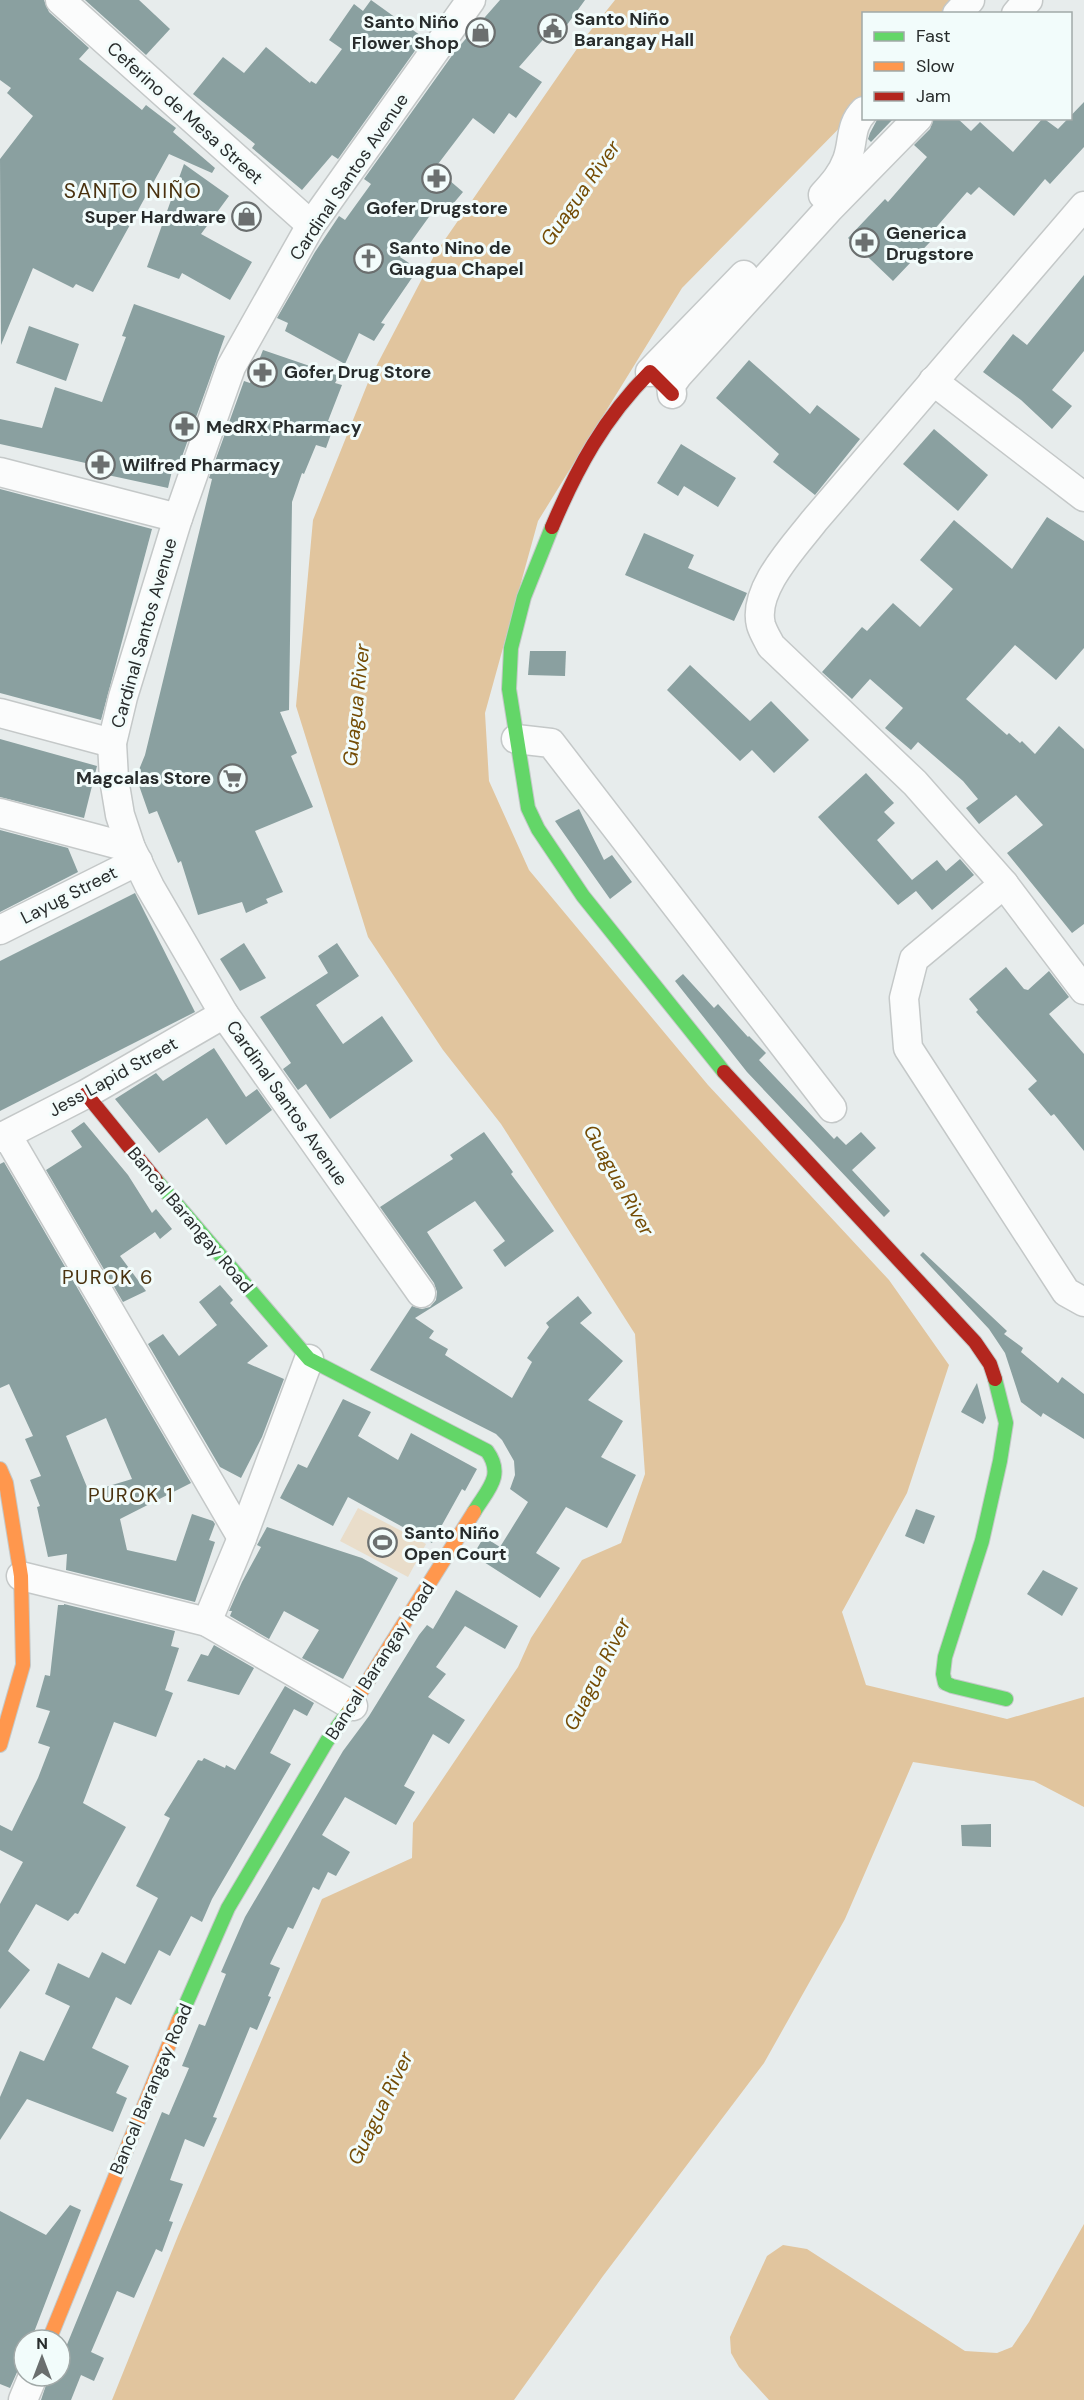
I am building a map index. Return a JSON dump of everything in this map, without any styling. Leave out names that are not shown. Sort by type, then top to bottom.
[{"type":"street","name":"Ceferino de Mesa Street","points":[[60,0],[311,225]]},
{"type":"street","name":"Cardinal Santos Avenue","points":[[421,1293],[224,1014],[150,887],[134,854],[120,815],[114,779],[112,743],[123,697],[178,518],[231,367],[311,225],[471,0]]},
{"type":"street","points":[[959,12],[970,0]]},
{"type":"street","points":[[862,113],[852,128],[848,158],[832,185],[631,391],[592,443],[559,510],[524,597],[511,648],[509,689],[528,808],[538,829],[583,896],[733,1084],[944,1308],[975,1342],[990,1364],[1000,1393],[1006,1423],[982,1541],[942,1674],[945,1683],[1006,1699]]},
{"type":"street","points":[[672,394],[671,385],[678,375],[828,210],[916,120]]},
{"type":"street","points":[[1084,206],[814,521],[776,569],[762,598],[761,624],[771,646],[915,783],[1004,884],[1084,990]]},
{"type":"street","points":[[650,372],[672,394]]},
{"type":"street","points":[[933,381],[1084,497]]},
{"type":"street","points":[[0,472],[178,518]]},
{"type":"street","points":[[0,713],[112,743]]},
{"type":"street","points":[[516,739],[551,743],[832,1108]]},
{"type":"street","points":[[0,813],[134,854]]},
{"type":"street","name":"Layug Street","points":[[0,930],[134,854]]},
{"type":"street","points":[[1004,884],[914,959],[904,998],[908,1048],[1066,1292],[1084,1302]]},
{"type":"street","name":"Jess Lapid Street","points":[[3,1136],[86,1094],[224,1014]]},
{"type":"street","name":"Bancal Barangay Road","points":[[54,2328],[164,2056],[228,1908],[327,1741],[342,1717],[353,1706],[496,1476],[495,1462],[487,1451],[309,1359],[193,1225],[86,1094]]},
{"type":"street","points":[[3,1136],[242,1538]]},
{"type":"street","points":[[207,1622],[242,1538],[309,1359]]},
{"type":"street","points":[[0,1469],[6,1484],[21,1576],[23,1665],[0,1745]]},
{"type":"street","points":[[21,1576],[207,1622],[353,1706]]},
{"type":"shaded area","name":"Santo Niño Open Court","points":[[358,1508],[426,1544],[408,1577],[340,1541]]},
{"type":"water","name":"Guagua River","points":[[615,0],[965,0],[953,12],[862,12],[862,105],[682,288],[538,521],[485,713],[489,781],[529,870],[708,1085],[889,1280],[949,1365],[907,1493],[842,1612],[866,1685],[1007,1719],[1084,1697],[1084,1807],[1034,1781],[913,1762],[845,1919],[764,2063],[603,2276],[514,2400],[112,2400],[178,2236],[322,1899],[412,1858],[413,1823],[518,1667],[531,1638],[582,1560],[621,1543],[645,1474],[635,1334],[501,1124],[443,1050],[368,937],[296,706],[313,520],[369,380],[435,254],[583,40]]},
{"type":"water","points":[[1084,2224],[1084,2400],[769,2400],[739,2367],[731,2353],[730,2337],[767,2256],[783,2245],[807,2249],[965,2351],[997,2353],[1012,2347],[1029,2322]]},
{"type":"building","points":[[0,0],[44,0],[49,12],[89,48],[79,59],[142,110],[146,105],[176,128],[173,132],[215,168],[212,173],[169,154],[93,292],[76,284],[73,288],[33,268],[1,345],[0,159],[33,116],[7,93],[11,88],[0,80]]},
{"type":"building","points":[[85,0],[139,0],[170,29],[146,55]]},
{"type":"building","points":[[371,0],[424,38],[338,159],[332,155],[302,190],[252,148],[255,144],[193,94],[223,57],[244,73],[266,47],[310,83],[311,81],[316,84],[342,49],[329,40],[354,4],[363,11]]},
{"type":"building","points":[[500,0],[585,0],[556,40],[548,34],[519,67],[542,82],[516,118],[509,113],[494,134],[473,118],[435,168],[463,192],[447,211],[439,203],[400,257],[418,269],[381,323],[385,324],[374,341],[359,333],[345,364],[285,331],[288,323],[277,318],[315,252],[339,216],[345,220],[371,184],[364,179],[456,50]]},
{"type":"building","points":[[1084,102],[1084,147],[1050,184],[1045,179],[1014,216],[979,187],[971,195],[967,192],[926,239],[930,242],[893,281],[848,238],[885,199],[888,202],[927,157],[914,145],[930,129],[933,120],[959,120],[971,131],[980,122],[1013,152],[1041,120],[1046,120],[1058,129],[1067,120],[1072,120],[1072,114]]},
{"type":"building","points":[[877,120],[892,120],[871,142],[868,139]]},
{"type":"building","points":[[184,164],[229,196],[201,234],[252,262],[230,300],[182,273],[179,279],[147,267]]},
{"type":"building","points":[[1084,275],[1084,351],[1052,390],[1072,406],[1052,429],[1021,400],[983,372],[1013,334],[1027,345]]},
{"type":"building","points":[[134,304],[225,336],[179,465],[174,462],[168,488],[89,471],[90,464],[0,444],[0,419],[42,428],[55,387],[102,402],[126,337],[122,336]]},
{"type":"building","points":[[29,326],[79,344],[66,381],[16,363]]},
{"type":"building","points":[[263,350],[339,376],[335,383],[342,385],[328,421],[335,423],[326,448],[316,445],[304,474],[302,473],[292,502],[289,710],[280,712],[297,753],[291,756],[313,807],[255,831],[283,892],[266,899],[268,903],[246,913],[242,902],[198,915],[181,861],[178,863],[157,811],[149,814],[136,777],[145,755],[212,479],[209,478],[244,381],[250,383]]},
{"type":"building","points":[[749,360],[810,414],[817,405],[860,439],[815,495],[773,462],[779,454],[716,398]]},
{"type":"building","points":[[934,429],[988,475],[958,511],[903,464]]},
{"type":"building","points":[[681,444],[736,478],[718,507],[684,486],[678,496],[657,483]]},
{"type":"building","points":[[0,489],[152,529],[101,720],[0,693]]},
{"type":"building","points":[[1047,517],[1084,541],[1084,648],[1056,680],[1015,645],[966,699],[1007,735],[1009,733],[1020,743],[1022,741],[1035,754],[1059,726],[1084,749],[1084,924],[1072,933],[1007,853],[1043,825],[1016,795],[979,824],[966,808],[978,799],[963,781],[918,742],[911,750],[885,728],[903,708],[870,679],[852,699],[822,672],[862,627],[867,631],[893,603],[920,627],[953,589],[920,560],[954,520],[1012,569]]},
{"type":"building","points":[[644,533],[694,555],[688,568],[747,593],[734,621],[625,575]]},
{"type":"building","points":[[530,651],[566,651],[565,676],[528,675]]},
{"type":"building","points":[[690,665],[750,721],[771,701],[809,740],[774,773],[752,750],[740,761],[667,690]]},
{"type":"building","points":[[0,739],[97,766],[84,818],[0,797]]},
{"type":"building","points":[[866,773],[894,803],[884,812],[895,823],[877,840],[912,880],[937,860],[946,871],[960,859],[974,875],[932,910],[916,891],[898,905],[818,817]]},
{"type":"building","points":[[579,809],[604,860],[612,855],[632,882],[610,899],[555,821]]},
{"type":"building","points":[[0,830],[68,848],[78,872],[0,912]]},
{"type":"building","points":[[135,893],[195,1012],[0,1111],[0,961]]},
{"type":"building","points":[[244,943],[266,978],[240,991],[220,959]]},
{"type":"building","points":[[337,943],[359,976],[316,1005],[343,1044],[382,1016],[413,1061],[330,1119],[306,1084],[298,1090],[283,1069],[291,1063],[260,1017],[328,973],[318,956]]},
{"type":"building","points":[[1006,967],[1024,989],[1028,990],[1049,971],[1069,997],[1049,1014],[1084,1054],[1084,1151],[1054,1114],[1051,1116],[1028,1089],[1037,1081],[976,1012],[978,1010],[969,999]]},
{"type":"building","points":[[683,974],[714,1008],[718,1004],[766,1053],[759,1060],[834,1139],[837,1136],[846,1145],[861,1132],[876,1148],[852,1170],[890,1211],[884,1217],[747,1072],[675,981]]},
{"type":"building","points":[[214,1048],[246,1097],[257,1089],[272,1110],[226,1145],[207,1118],[159,1153],[115,1099],[156,1073],[163,1081]]},
{"type":"building","points":[[84,1122],[128,1175],[152,1213],[156,1209],[172,1229],[160,1239],[155,1232],[120,1256],[146,1291],[123,1302],[46,1170],[82,1147],[71,1131]]},
{"type":"building","points":[[484,1132],[513,1172],[511,1174],[554,1231],[505,1267],[493,1250],[505,1241],[475,1201],[427,1232],[463,1288],[415,1318],[434,1331],[429,1338],[448,1349],[445,1355],[512,1398],[532,1362],[527,1358],[549,1327],[546,1323],[578,1296],[592,1313],[580,1323],[623,1361],[588,1400],[623,1421],[601,1457],[636,1475],[607,1528],[566,1507],[536,1553],[560,1568],[540,1598],[473,1555],[484,1537],[500,1547],[528,1502],[510,1489],[515,1475],[514,1461],[502,1440],[496,1434],[370,1370],[412,1306],[422,1309],[430,1307],[436,1300],[437,1292],[434,1283],[380,1207],[453,1159],[450,1155]]},
{"type":"building","points":[[4,1162],[191,1483],[120,1519],[127,1550],[176,1561],[192,1514],[213,1521],[215,1524],[209,1540],[215,1542],[195,1602],[66,1570],[67,1554],[48,1557],[37,1507],[40,1506],[30,1480],[41,1476],[25,1439],[33,1436],[9,1384],[0,1388],[0,1164]],"holes":[[[106,1418],[132,1479],[89,1492],[66,1436]]]},
{"type":"building","points":[[923,1252],[1007,1331],[1004,1334],[1023,1348],[1021,1352],[1058,1383],[1062,1377],[1084,1394],[1084,1439],[1043,1413],[1041,1417],[1021,1402],[1005,1353],[989,1329],[920,1255]]},
{"type":"building","points":[[220,1285],[233,1300],[230,1303],[268,1346],[247,1363],[284,1379],[262,1437],[241,1478],[220,1467],[148,1344],[163,1334],[179,1356],[217,1325],[199,1302]]},
{"type":"building","points":[[977,1383],[986,1418],[983,1424],[961,1412]]},
{"type":"building","points":[[343,1399],[371,1412],[358,1436],[398,1460],[411,1433],[477,1469],[465,1491],[462,1489],[432,1543],[348,1497],[333,1526],[280,1498],[298,1464],[307,1468]]},
{"type":"building","points":[[916,1509],[935,1516],[924,1544],[905,1536]]},
{"type":"building","points":[[267,1527],[362,1558],[398,1578],[343,1679],[302,1658],[319,1630],[284,1611],[269,1639],[230,1616],[232,1611],[229,1611],[261,1547],[257,1545]]},
{"type":"building","points":[[1043,1570],[1078,1588],[1062,1616],[1027,1594]]},
{"type":"building","points":[[456,1590],[518,1626],[505,1649],[465,1626],[436,1667],[446,1674],[428,1697],[465,1720],[449,1744],[433,1734],[404,1786],[415,1792],[396,1825],[345,1797],[322,1835],[350,1852],[336,1876],[328,1872],[319,1890],[313,1887],[293,1929],[288,1927],[270,1964],[280,1968],[268,1996],[271,1997],[257,2030],[250,2027],[213,2117],[217,2118],[204,2147],[185,2139],[170,2180],[183,2184],[169,2221],[173,2222],[162,2252],[156,2249],[134,2298],[117,2291],[91,2352],[104,2358],[94,2381],[81,2375],[71,2400],[41,2400],[45,2388],[72,2388],[72,2332],[162,2112],[169,2115],[189,2068],[182,2066],[199,2024],[205,2026],[226,1974],[221,1972],[245,1917],[343,1751],[369,1716],[419,1635],[427,1625],[433,1629]]},
{"type":"building","points":[[64,1604],[175,1631],[171,1646],[179,1648],[165,1690],[173,1693],[156,1737],[114,1722],[83,1803],[126,1827],[78,1914],[75,1913],[68,1921],[36,1904],[8,1951],[30,1970],[0,2009],[0,1904],[23,1862],[0,1850],[0,1825],[12,1831],[38,1778],[50,1747],[38,1743],[50,1711],[36,1707],[45,1675],[50,1676],[58,1605]]},
{"type":"building","points":[[214,1645],[254,1668],[239,1695],[187,1681],[201,1654],[208,1656]]},
{"type":"building","points":[[285,1686],[314,1703],[307,1716],[294,1709],[270,1753],[291,1764],[212,1899],[202,1922],[191,1916],[170,1956],[159,1950],[131,2005],[116,1997],[92,2048],[129,2066],[116,2093],[127,2098],[113,2132],[27,2099],[0,2140],[0,2097],[20,2051],[44,2061],[70,2006],[45,1994],[58,1963],[89,1978],[102,1952],[125,1964],[158,1898],[136,1886],[170,1818],[164,1815],[198,1760],[202,1761],[204,1758],[235,1770]]},
{"type":"building","points":[[991,1824],[991,1847],[962,1846],[961,1825]]},
{"type":"building","points":[[70,2205],[81,2210],[36,2328],[12,2328],[12,2384],[10,2388],[0,2384],[0,2211],[46,2235]]},
{"type":"traffic: fast","points":[[552,527],[524,597],[511,648],[509,689],[528,808],[538,829],[583,896],[724,1072]]},
{"type":"traffic: fast","points":[[156,1180],[309,1359],[487,1451],[492,1460],[494,1475],[489,1490],[474,1512]]},
{"type":"traffic: fast","points":[[995,1379],[1006,1423],[1000,1461],[982,1541],[945,1657],[943,1674],[945,1683],[952,1686],[1006,1699]]},
{"type":"traffic: fast","points":[[179,2020],[228,1908],[327,1741],[349,1711]]},
{"type":"traffic: slow","points":[[0,1469],[6,1483],[21,1576],[23,1665],[0,1745]]},
{"type":"traffic: slow","points":[[349,1711],[474,1512]]},
{"type":"traffic: slow","points":[[54,2328],[179,2020]]},
{"type":"traffic: jam","points":[[552,527],[571,484],[593,445],[634,389],[650,372],[672,394]]},
{"type":"traffic: jam","points":[[724,1072],[975,1342],[990,1364],[995,1379]]},
{"type":"traffic: jam","points":[[86,1094],[156,1180]]},
{"type":"place","name":"Santo Niño Barangay Hall","points":[[553,29]]},
{"type":"place","name":"Santo Niño Flower Shop","points":[[480,32]]},
{"type":"place","name":"Gofer Drugstore","points":[[437,179]]},
{"type":"place","name":"Super Hardware","points":[[247,217]]},
{"type":"place","name":"Generica Drugstore","points":[[865,243]]},
{"type":"place","name":"Santo Nino de Guagua Chapel","points":[[368,258]]},
{"type":"place","name":"Gofer Drug Store","points":[[263,372]]},
{"type":"place","name":"MedRX Pharmacy","points":[[185,427]]},
{"type":"place","name":"Wilfred Pharmacy","points":[[101,465]]},
{"type":"place","name":"Magcalas Store","points":[[232,778]]},
{"type":"place","name":"Santo Niño Open Court","points":[[383,1543]]},
{"type":"district","name":"SANTO NIÑO","points":[[133,191]]},
{"type":"district","name":"PUROK 6","points":[[108,1277]]},
{"type":"district","name":"PUROK 1","points":[[131,1495]]}]
